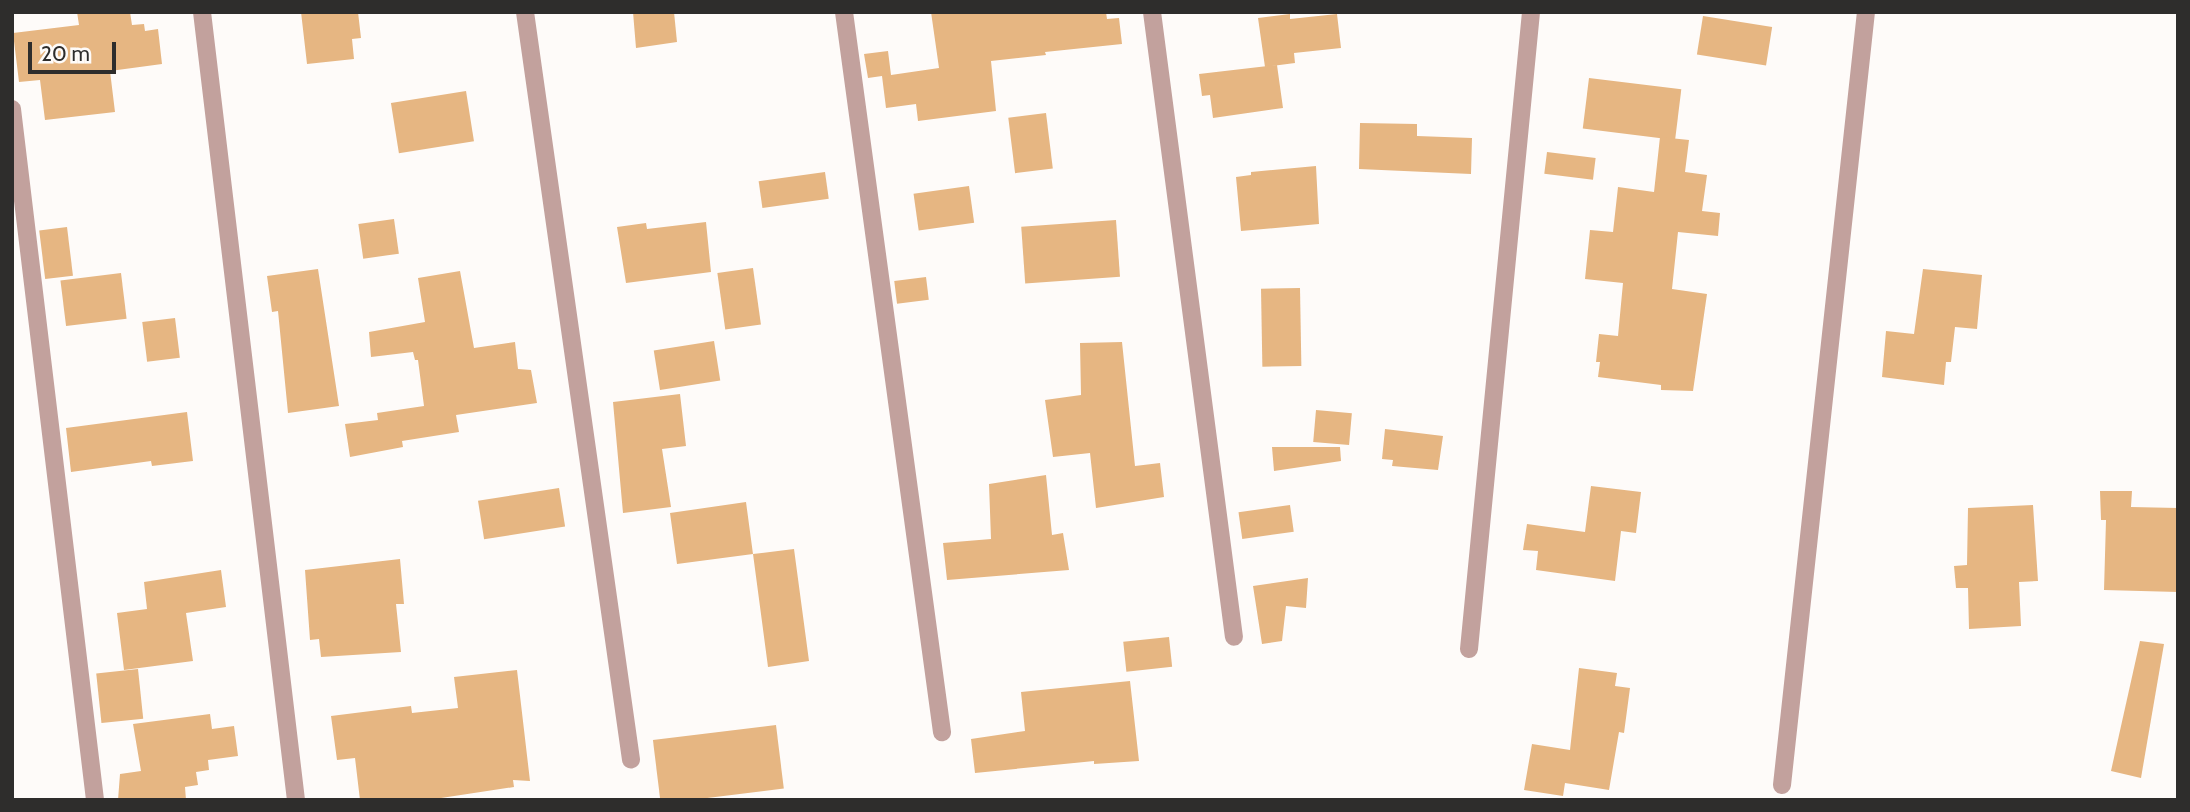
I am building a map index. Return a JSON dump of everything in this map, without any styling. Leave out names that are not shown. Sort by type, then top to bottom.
[{"type":"street","points":[[202,12],[296,800]]},
{"type":"street","points":[[525,12],[631,760]]},
{"type":"street","points":[[844,12],[942,732]]},
{"type":"street","points":[[1152,12],[1234,637]]},
{"type":"street","points":[[1469,649],[1531,12]]},
{"type":"street","points":[[1782,785],[1866,12]]},
{"type":"street","points":[[12,109],[95,800]]},
{"type":"building","points":[[77,12],[130,12],[132,25],[144,24],[145,31],[158,29],[162,64],[110,71],[115,112],[45,120],[40,80],[19,82],[13,33],[79,25]]},
{"type":"building","points":[[301,12],[358,12],[361,38],[352,39],[354,59],[307,64]]},
{"type":"building","points":[[633,12],[674,12],[677,42],[636,48]]},
{"type":"building","points":[[931,12],[1106,12],[1107,19],[1119,18],[1122,44],[991,61],[996,111],[918,121],[916,104],[886,108],[882,76],[868,78],[864,54],[888,51],[891,75],[939,68]]},
{"type":"building","points":[[1290,14],[1290,19],[1337,14],[1341,48],[1294,53],[1295,63],[1265,67],[1258,18]]},
{"type":"building","points":[[1703,16],[1772,27],[1766,65],[1697,55]]},
{"type":"building","points":[[1277,65],[1283,108],[1213,118],[1210,95],[1202,96],[1199,74]]},
{"type":"building","points":[[1589,78],[1681,89],[1675,140],[1583,129]]},
{"type":"building","points":[[466,91],[474,141],[399,153],[391,103]]},
{"type":"building","points":[[1046,113],[1053,169],[1015,173],[1008,118]]},
{"type":"building","points":[[1360,123],[1417,124],[1417,136],[1472,138],[1471,174],[1359,169]]},
{"type":"building","points":[[1660,137],[1689,140],[1685,172],[1707,175],[1702,211],[1720,213],[1718,236],[1678,232],[1672,289],[1707,294],[1693,391],[1661,390],[1661,385],[1598,377],[1600,362],[1596,362],[1599,334],[1618,336],[1623,283],[1585,279],[1590,230],[1613,232],[1618,187],[1654,192]]},
{"type":"building","points":[[1547,152],[1596,158],[1593,180],[1544,174]]},
{"type":"building","points":[[1316,166],[1319,224],[1241,231],[1236,177],[1251,175],[1251,172]]},
{"type":"building","points":[[825,172],[829,199],[762,208],[759,181]]},
{"type":"building","points":[[969,186],[974,223],[919,230],[914,194]]},
{"type":"building","points":[[394,219],[399,254],[363,259],[358,224]]},
{"type":"building","points":[[1116,220],[1120,277],[1025,283],[1021,227]]},
{"type":"building","points":[[706,222],[711,272],[626,283],[617,227],[646,223],[647,229]]},
{"type":"building","points":[[67,227],[73,276],[45,279],[39,230]]},
{"type":"building","points":[[753,268],[761,324],[725,329],[717,273]]},
{"type":"building","points":[[318,269],[339,406],[288,413],[278,311],[272,312],[267,276]]},
{"type":"building","points":[[1923,269],[1982,275],[1977,329],[1955,327],[1951,362],[1946,362],[1944,385],[1882,377],[1886,331],[1914,334]]},
{"type":"building","points":[[460,271],[474,348],[515,342],[518,369],[531,370],[537,403],[456,415],[459,432],[402,441],[403,447],[350,457],[345,424],[378,420],[377,413],[424,406],[418,360],[415,360],[413,352],[371,357],[369,332],[425,322],[418,278]]},
{"type":"building","points":[[121,273],[127,319],[66,326],[60,280]]},
{"type":"building","points":[[926,277],[929,300],[897,304],[894,281]]},
{"type":"building","points":[[1300,288],[1301,366],[1262,367],[1261,289]]},
{"type":"building","points":[[175,318],[180,358],[147,362],[142,322]]},
{"type":"building","points":[[714,341],[720,381],[660,390],[654,351]]},
{"type":"building","points":[[1122,342],[1135,466],[1160,463],[1164,497],[1096,508],[1090,453],[1053,457],[1045,400],[1081,395],[1080,343]]},
{"type":"building","points":[[680,394],[686,446],[662,449],[671,507],[623,513],[613,402]]},
{"type":"building","points":[[1316,410],[1352,413],[1349,445],[1313,442]]},
{"type":"building","points":[[187,412],[193,461],[152,466],[151,461],[71,472],[66,428]]},
{"type":"building","points":[[1385,429],[1443,436],[1438,470],[1392,466],[1393,460],[1382,459]]},
{"type":"building","points":[[1272,447],[1340,447],[1341,461],[1274,471]]},
{"type":"building","points":[[1046,475],[1052,535],[1063,533],[1069,570],[947,580],[943,543],[991,539],[989,484]]},
{"type":"building","points":[[1591,486],[1641,492],[1636,533],[1621,531],[1615,581],[1536,570],[1538,551],[1523,550],[1527,524],[1585,532]]},
{"type":"building","points":[[559,488],[565,527],[484,539],[478,501]]},
{"type":"building","points":[[2100,491],[2132,491],[2131,507],[2178,508],[2178,592],[2104,590],[2106,520],[2101,520]]},
{"type":"building","points":[[746,502],[753,554],[677,564],[670,513]]},
{"type":"building","points":[[1290,505],[1294,532],[1242,539],[1239,512]]},
{"type":"building","points":[[2033,505],[2038,581],[2019,582],[2021,626],[1969,629],[1968,588],[1956,588],[1954,566],[1967,565],[1968,508]]},
{"type":"building","points":[[794,549],[809,661],[768,667],[753,554]]},
{"type":"building","points":[[400,559],[404,604],[396,604],[401,652],[321,657],[319,639],[310,640],[305,570]]},
{"type":"building","points":[[221,570],[226,607],[186,613],[193,661],[124,670],[117,613],[147,609],[144,582]]},
{"type":"building","points":[[1308,578],[1306,608],[1286,606],[1282,641],[1262,644],[1253,586]]},
{"type":"building","points":[[1169,637],[1172,667],[1126,672],[1123,642]]},
{"type":"building","points":[[2140,641],[2164,644],[2141,778],[2111,771]]},
{"type":"building","points":[[1579,668],[1617,673],[1615,686],[1630,688],[1624,733],[1619,732],[1609,790],[1565,783],[1563,796],[1524,790],[1532,744],[1570,750]]},
{"type":"building","points":[[138,669],[143,719],[101,723],[96,673]]},
{"type":"building","points":[[517,670],[530,781],[513,780],[514,787],[428,800],[360,800],[355,758],[337,760],[331,716],[411,706],[412,713],[458,708],[454,677]]},
{"type":"building","points":[[1130,681],[1139,761],[1094,764],[1094,761],[975,773],[971,739],[1025,731],[1021,692]]},
{"type":"building","points":[[210,714],[212,729],[234,726],[238,756],[208,760],[209,770],[196,772],[198,785],[185,787],[186,800],[118,800],[120,774],[141,771],[133,724]]},
{"type":"building","points":[[776,725],[784,789],[690,800],[660,800],[653,740]]}]
